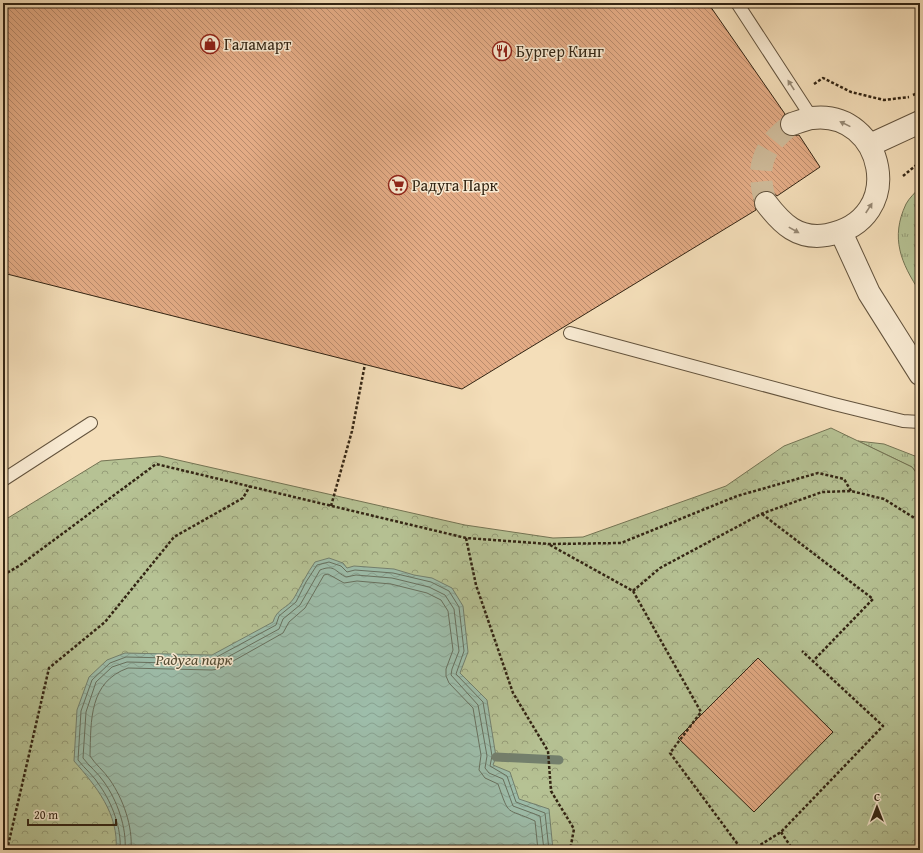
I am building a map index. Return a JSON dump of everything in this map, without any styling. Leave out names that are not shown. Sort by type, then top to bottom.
[{"type":"street","points":[[766,203],[779,221],[798,232],[819,236],[841,232],[859,222],[872,206],[878,186],[878,165],[870,145],[855,129],[835,119],[812,118],[792,124]]},
{"type":"street","points":[[870,145],[920,122]]},
{"type":"street","points":[[841,232],[869,293],[920,374]]},
{"type":"lane","points":[[737,3],[812,118]]},
{"type":"lane","points":[[570,333],[834,404],[903,421],[920,422]]},
{"type":"lane","points":[[3,480],[91,422]]},
{"type":"path","points":[[823,78],[851,92],[884,100],[911,96],[920,92]]},
{"type":"path","points":[[899,180],[920,162]]},
{"type":"path","points":[[331,506],[352,431],[365,364]]},
{"type":"path","points":[[3,575],[19,566],[156,464],[466,538],[549,544],[621,544],[737,496],[818,473],[844,479],[851,491]]},
{"type":"path","points":[[7,850],[49,668],[105,622],[174,537],[243,498],[250,486]]},
{"type":"path","points":[[633,590],[660,568],[761,514],[822,492],[851,491],[884,499],[916,519],[920,526]]},
{"type":"path","points":[[761,514],[873,599],[814,660]]},
{"type":"path","points":[[466,538],[476,585],[513,693],[548,751],[550,791],[574,828],[570,850]]},
{"type":"path","points":[[549,544],[633,590],[701,712],[670,753],[742,850]]},
{"type":"path","points":[[752,850],[781,832],[882,726],[814,660],[802,651]]},
{"type":"path","points":[[781,832],[793,850]]},
{"type":"green space","points":[[920,187],[920,220],[915,235],[920,245],[920,292],[903,260],[898,239],[901,216],[906,204]]},
{"type":"green space","name":"Радуга парк","points":[[831,428],[912,467],[920,478],[920,850],[3,850],[3,521],[101,461],[160,456],[465,525],[553,538],[583,537],[726,486],[784,446]]},
{"type":"green space","points":[[858,441],[884,444],[920,458],[920,478],[912,467]]},
{"type":"water","points":[[329,558],[343,563],[347,568],[354,566],[394,569],[414,575],[432,578],[452,588],[463,606],[468,652],[460,673],[487,700],[496,757],[493,765],[510,772],[519,799],[549,809],[553,850],[116,850],[114,824],[110,813],[98,791],[74,761],[77,710],[89,677],[107,660],[125,653],[212,655],[273,622],[277,614],[294,598],[315,562]]},
{"type":"building","name":"Радуга Парк","points":[[3,3],[708,3],[785,114],[780,122],[780,128],[783,133],[790,136],[799,135],[820,167],[777,196],[770,191],[759,193],[754,199],[756,210],[462,389],[3,273]]},
{"type":"building","points":[[758,658],[833,732],[754,812],[678,738]]},
{"type":"waterway","points":[[496,757],[559,760]]},
{"type":"tunnel","points":[[766,203],[761,179],[761,168],[768,149],[782,132],[792,124]]},
{"type":"place","name":"Галамарт","points":[[210,44]]},
{"type":"place","name":"Бургер Кинг","points":[[502,51]]},
{"type":"place","name":"Радуга Парк","points":[[398,185]]}]
